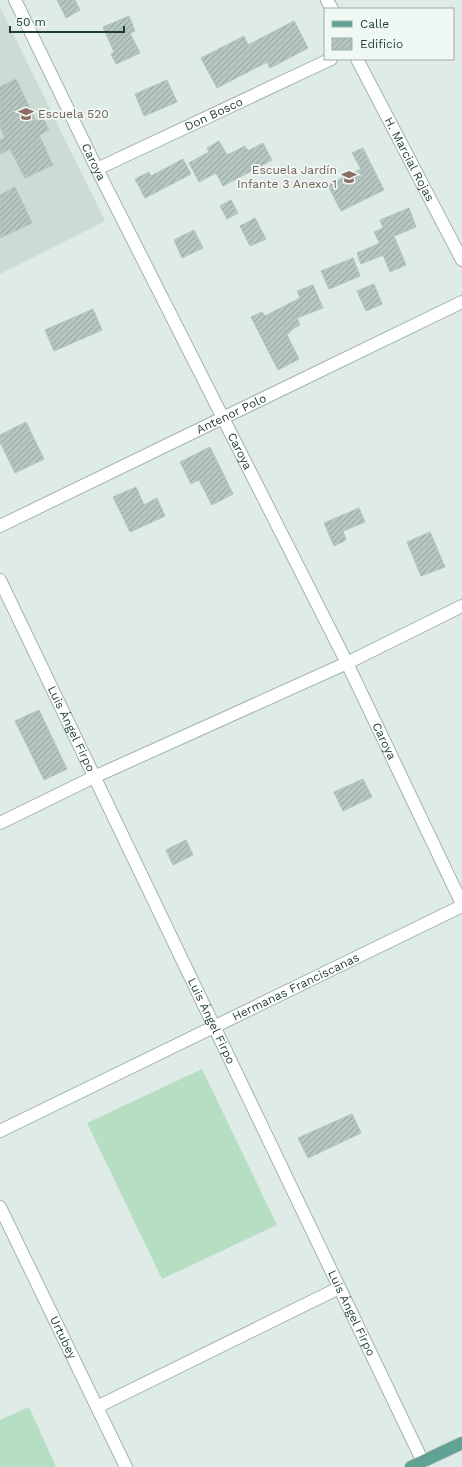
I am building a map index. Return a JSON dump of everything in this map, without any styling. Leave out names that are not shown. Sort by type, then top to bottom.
[{"type":"main road","points":[[411,1467],[462,1443]]},
{"type":"street","name":"Caroya","points":[[15,0],[97,170],[347,663],[462,905]]},
{"type":"street","name":"Don Bosco","points":[[97,170],[329,60]]},
{"type":"street","name":"H. Marcial Rojas","points":[[358,60],[462,260]]},
{"type":"street","name":"Antenor Polo","points":[[0,526],[462,302]]},
{"type":"street","name":"Luis Ángel Firpo","points":[[0,580],[422,1462]]},
{"type":"street","points":[[0,823],[94,777],[347,663],[462,606]]},
{"type":"street","name":"Hermanas Franciscanas","points":[[0,1130],[462,905]]},
{"type":"street","name":"Urtubey","points":[[0,1207],[126,1467]]},
{"type":"street","points":[[97,1407],[339,1288]]},
{"type":"shaded area","name":"Escuela 520","points":[[0,7],[105,221],[0,274]]},
{"type":"green space","points":[[202,1069],[277,1225],[162,1279],[87,1123]]},
{"type":"green space","points":[[29,1407],[56,1467],[0,1467],[0,1420]]},
{"type":"building","points":[[57,0],[75,0],[80,10],[66,18]]},
{"type":"building","points":[[129,16],[135,31],[130,33],[140,53],[116,64],[111,54],[114,52],[103,27]]},
{"type":"building","points":[[294,21],[308,48],[270,68],[267,62],[217,88],[201,58],[244,36],[248,45]]},
{"type":"building","points":[[16,79],[36,121],[43,118],[49,130],[39,135],[53,165],[25,178],[10,149],[0,154],[0,140],[5,138],[0,127],[0,87]]},
{"type":"building","points":[[167,80],[177,102],[144,116],[135,94]]},
{"type":"building","points":[[219,141],[227,155],[245,146],[248,151],[263,143],[272,160],[223,186],[216,173],[199,182],[189,163],[209,152],[207,148]]},
{"type":"building","points":[[363,148],[384,190],[341,211],[328,185],[361,169],[352,153]]},
{"type":"building","points":[[183,159],[191,174],[145,198],[135,179],[149,172],[151,176]]},
{"type":"building","points":[[15,187],[32,223],[0,238],[0,195]]},
{"type":"building","points":[[231,200],[238,213],[227,219],[220,206]]},
{"type":"building","points":[[409,208],[416,227],[394,236],[406,265],[390,272],[383,255],[361,264],[357,253],[378,244],[379,242],[374,232],[383,228],[380,220]]},
{"type":"building","points":[[255,218],[266,239],[250,246],[240,226]]},
{"type":"building","points":[[194,230],[203,248],[182,258],[174,240]]},
{"type":"building","points":[[353,258],[360,276],[329,289],[321,271]]},
{"type":"building","points":[[374,284],[382,304],[366,311],[357,291]]},
{"type":"building","points":[[313,285],[323,308],[297,318],[300,325],[294,328],[287,335],[299,359],[278,370],[251,317],[262,312],[265,316],[300,298],[297,291]]},
{"type":"building","points":[[93,309],[102,330],[54,351],[45,330]]},
{"type":"building","points":[[26,422],[44,459],[15,473],[0,442],[0,435]]},
{"type":"building","points":[[210,447],[233,494],[212,505],[199,480],[191,484],[180,462]]},
{"type":"building","points":[[136,487],[144,505],[157,498],[165,516],[130,532],[113,497]]},
{"type":"building","points":[[359,508],[365,522],[343,531],[346,540],[334,546],[324,523]]},
{"type":"building","points":[[430,532],[445,567],[421,576],[407,542]]},
{"type":"building","points":[[39,710],[67,769],[44,780],[15,721]]},
{"type":"building","points":[[363,779],[372,797],[343,811],[334,792]]},
{"type":"building","points":[[186,840],[193,855],[173,865],[166,850]]},
{"type":"building","points":[[352,1114],[361,1133],[308,1158],[298,1138]]},
{"type":"place","name":"Escuela 520","points":[[26,114]]},
{"type":"place","name":"Escuela Jardín Infante 3 Anexo 1","points":[[349,177]]}]
